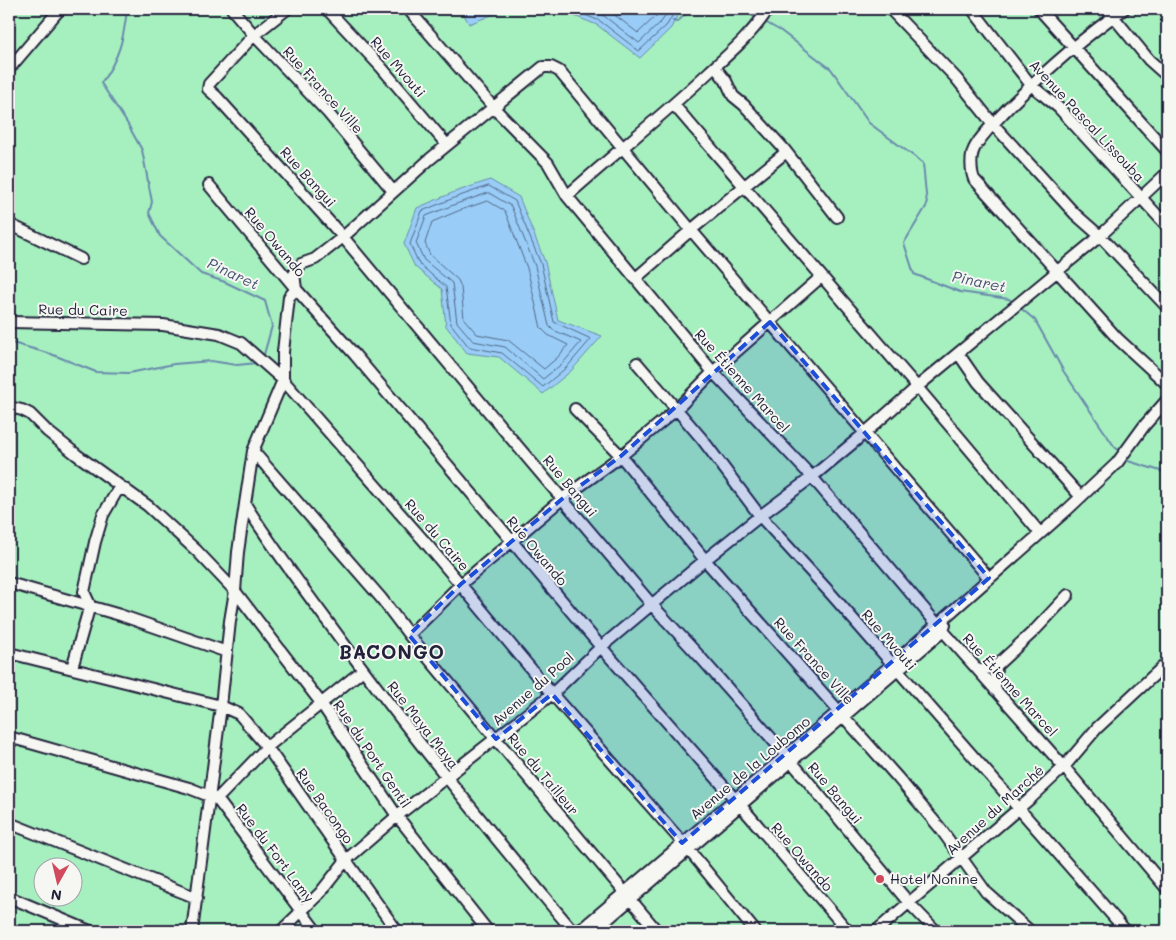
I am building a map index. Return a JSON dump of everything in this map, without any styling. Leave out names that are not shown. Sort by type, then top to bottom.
[{"type":"street","points":[[9,69],[60,9]]},
{"type":"street","name":"Rue France Ville","points":[[232,9],[328,113],[393,191]]},
{"type":"street","points":[[254,35],[287,9]]},
{"type":"street","name":"Rue Mvouti","points":[[327,9],[381,67],[446,145]]},
{"type":"street","name":"Rue Étienne Marcel","points":[[408,9],[494,108],[548,163],[567,196],[713,372],[812,477],[940,628],[1064,767],[1167,889]]},
{"type":"street","points":[[890,9],[956,78],[993,124],[1075,214],[1100,236],[1167,307]]},
{"type":"street","name":"Avenue Pascal Lissouba","points":[[972,9],[1032,85],[1059,108],[1167,226]]},
{"type":"street","points":[[1039,9],[1167,151]]},
{"type":"street","points":[[1124,9],[1110,13],[993,124],[973,150],[971,172],[974,179],[1118,339],[1167,384]]},
{"type":"street","points":[[567,196],[622,147],[674,105],[741,44],[756,27],[767,10]]},
{"type":"street","points":[[1110,13],[1149,60],[1167,76]]},
{"type":"street","name":"Rue Bangui","points":[[254,35],[209,84],[208,89],[343,237],[653,606],[789,758],[910,903],[936,931]]},
{"type":"street","points":[[192,931],[213,797],[226,652],[253,451],[283,380],[283,352],[289,297],[296,289],[294,274],[300,264],[314,259],[343,237],[446,145],[543,67],[551,67],[558,71],[691,230],[989,578]]},
{"type":"street","points":[[714,68],[726,81],[733,96],[744,105],[786,153],[837,217]]},
{"type":"street","points":[[674,105],[1040,533]]},
{"type":"street","points":[[636,278],[691,230],[786,153]]},
{"type":"street","name":"Avenue du Pool","points":[[280,931],[320,893],[346,860],[398,816],[552,694],[601,647],[653,606],[705,560],[812,477],[865,433],[916,386],[1100,236],[1167,174]]},
{"type":"street","name":"Rue Owando","points":[[209,185],[601,647],[848,931]]},
{"type":"street","points":[[9,224],[81,259]]},
{"type":"street","points":[[409,635],[461,584],[562,498],[622,456],[677,408],[713,372],[821,277]]},
{"type":"street","name":"Rue du Caire","points":[[9,322],[163,325],[219,334],[241,343],[283,380],[461,584],[552,694],[686,846],[755,931]]},
{"type":"street","points":[[958,353],[978,382],[1081,497]]},
{"type":"street","name":"Rue Mvouti","points":[[637,363],[677,408],[760,516],[1019,807],[1126,931]]},
{"type":"street","points":[[940,628],[949,613],[1117,463],[1144,426],[1167,400]]},
{"type":"street","name":"Rue du Port Gentil","points":[[9,407],[30,414],[47,431],[77,455],[148,506],[171,526],[235,592],[321,703],[398,816],[488,931]]},
{"type":"street","name":"Rue France Ville","points":[[575,409],[622,456],[705,560],[842,713],[940,828],[986,892],[1030,931]]},
{"type":"street","name":"Rue du Tailleur","points":[[253,451],[381,598],[409,635],[658,931]]},
{"type":"street","points":[[72,668],[90,605],[84,592],[95,542],[103,515],[117,491],[125,489]]},
{"type":"street","name":"Rue Maya Maya","points":[[245,504],[275,549],[363,670],[446,778],[573,931]]},
{"type":"street","points":[[9,584],[90,605],[226,652]]},
{"type":"street","points":[[979,671],[996,666],[1035,630],[1068,595]]},
{"type":"street","name":"Avenue de la Loubomo","points":[[594,931],[628,896],[940,628]]},
{"type":"street","name":"Rue Bacongo","points":[[9,653],[221,706],[239,714],[267,747],[397,931]]},
{"type":"street","name":"Avenue du Marché","points":[[876,931],[962,858],[1064,767],[1097,728],[1167,662]]},
{"type":"street","points":[[995,690],[996,666]]},
{"type":"street","points":[[213,797],[267,747],[363,670]]},
{"type":"street","points":[[9,737],[189,788],[213,797]]},
{"type":"street","name":"Rue du Fort Lamy","points":[[213,797],[316,931]]},
{"type":"street","points":[[9,823],[197,898]]},
{"type":"street","name":"Avenue de la Loubomo","points":[[579,931],[628,896]]},
{"type":"street","points":[[9,897],[90,931]]},
{"type":"highlighted area","points":[[770,322],[989,578],[682,843],[552,694],[496,739],[409,635],[461,584],[562,499],[621,456]]},
{"type":"green space","points":[[9,9],[1167,9],[1167,931],[9,931]]},
{"type":"water","points":[[461,9],[507,9],[469,24]]},
{"type":"water","points":[[557,9],[681,9],[671,28],[640,58],[597,25]]},
{"type":"water","points":[[490,180],[519,197],[545,262],[558,320],[602,336],[571,371],[543,394],[499,357],[467,353],[446,326],[442,289],[415,267],[404,244],[417,208]]},
{"type":"waterway","name":"Pinaret","points":[[127,9],[120,48],[101,83],[142,150],[152,202],[149,213],[160,236],[201,274],[225,282],[265,301],[272,326],[263,358]]},
{"type":"waterway","name":"Pinaret","points":[[673,21],[677,22],[691,9]]},
{"type":"waterway","name":"Pinaret","points":[[741,9],[756,18]]},
{"type":"waterway","name":"Pinaret","points":[[763,21],[781,31],[831,69],[869,123],[923,163],[927,205],[904,243],[914,274],[960,292],[1009,299],[1013,302]]},
{"type":"waterway","name":"Pinaret","points":[[1018,306],[1035,320],[1064,372],[1114,446],[1121,453]]},
{"type":"waterway","name":"Pinaret","points":[[9,342],[51,354],[96,372],[129,373],[174,364],[211,361],[237,365],[257,363]]},
{"type":"waterway","name":"Pinaret","points":[[1126,459],[1167,473]]},
{"type":"place","name":"Hotel Nonine","points":[[880,879]]},
{"type":"district","name":"BACONGO","points":[[392,652]]}]
